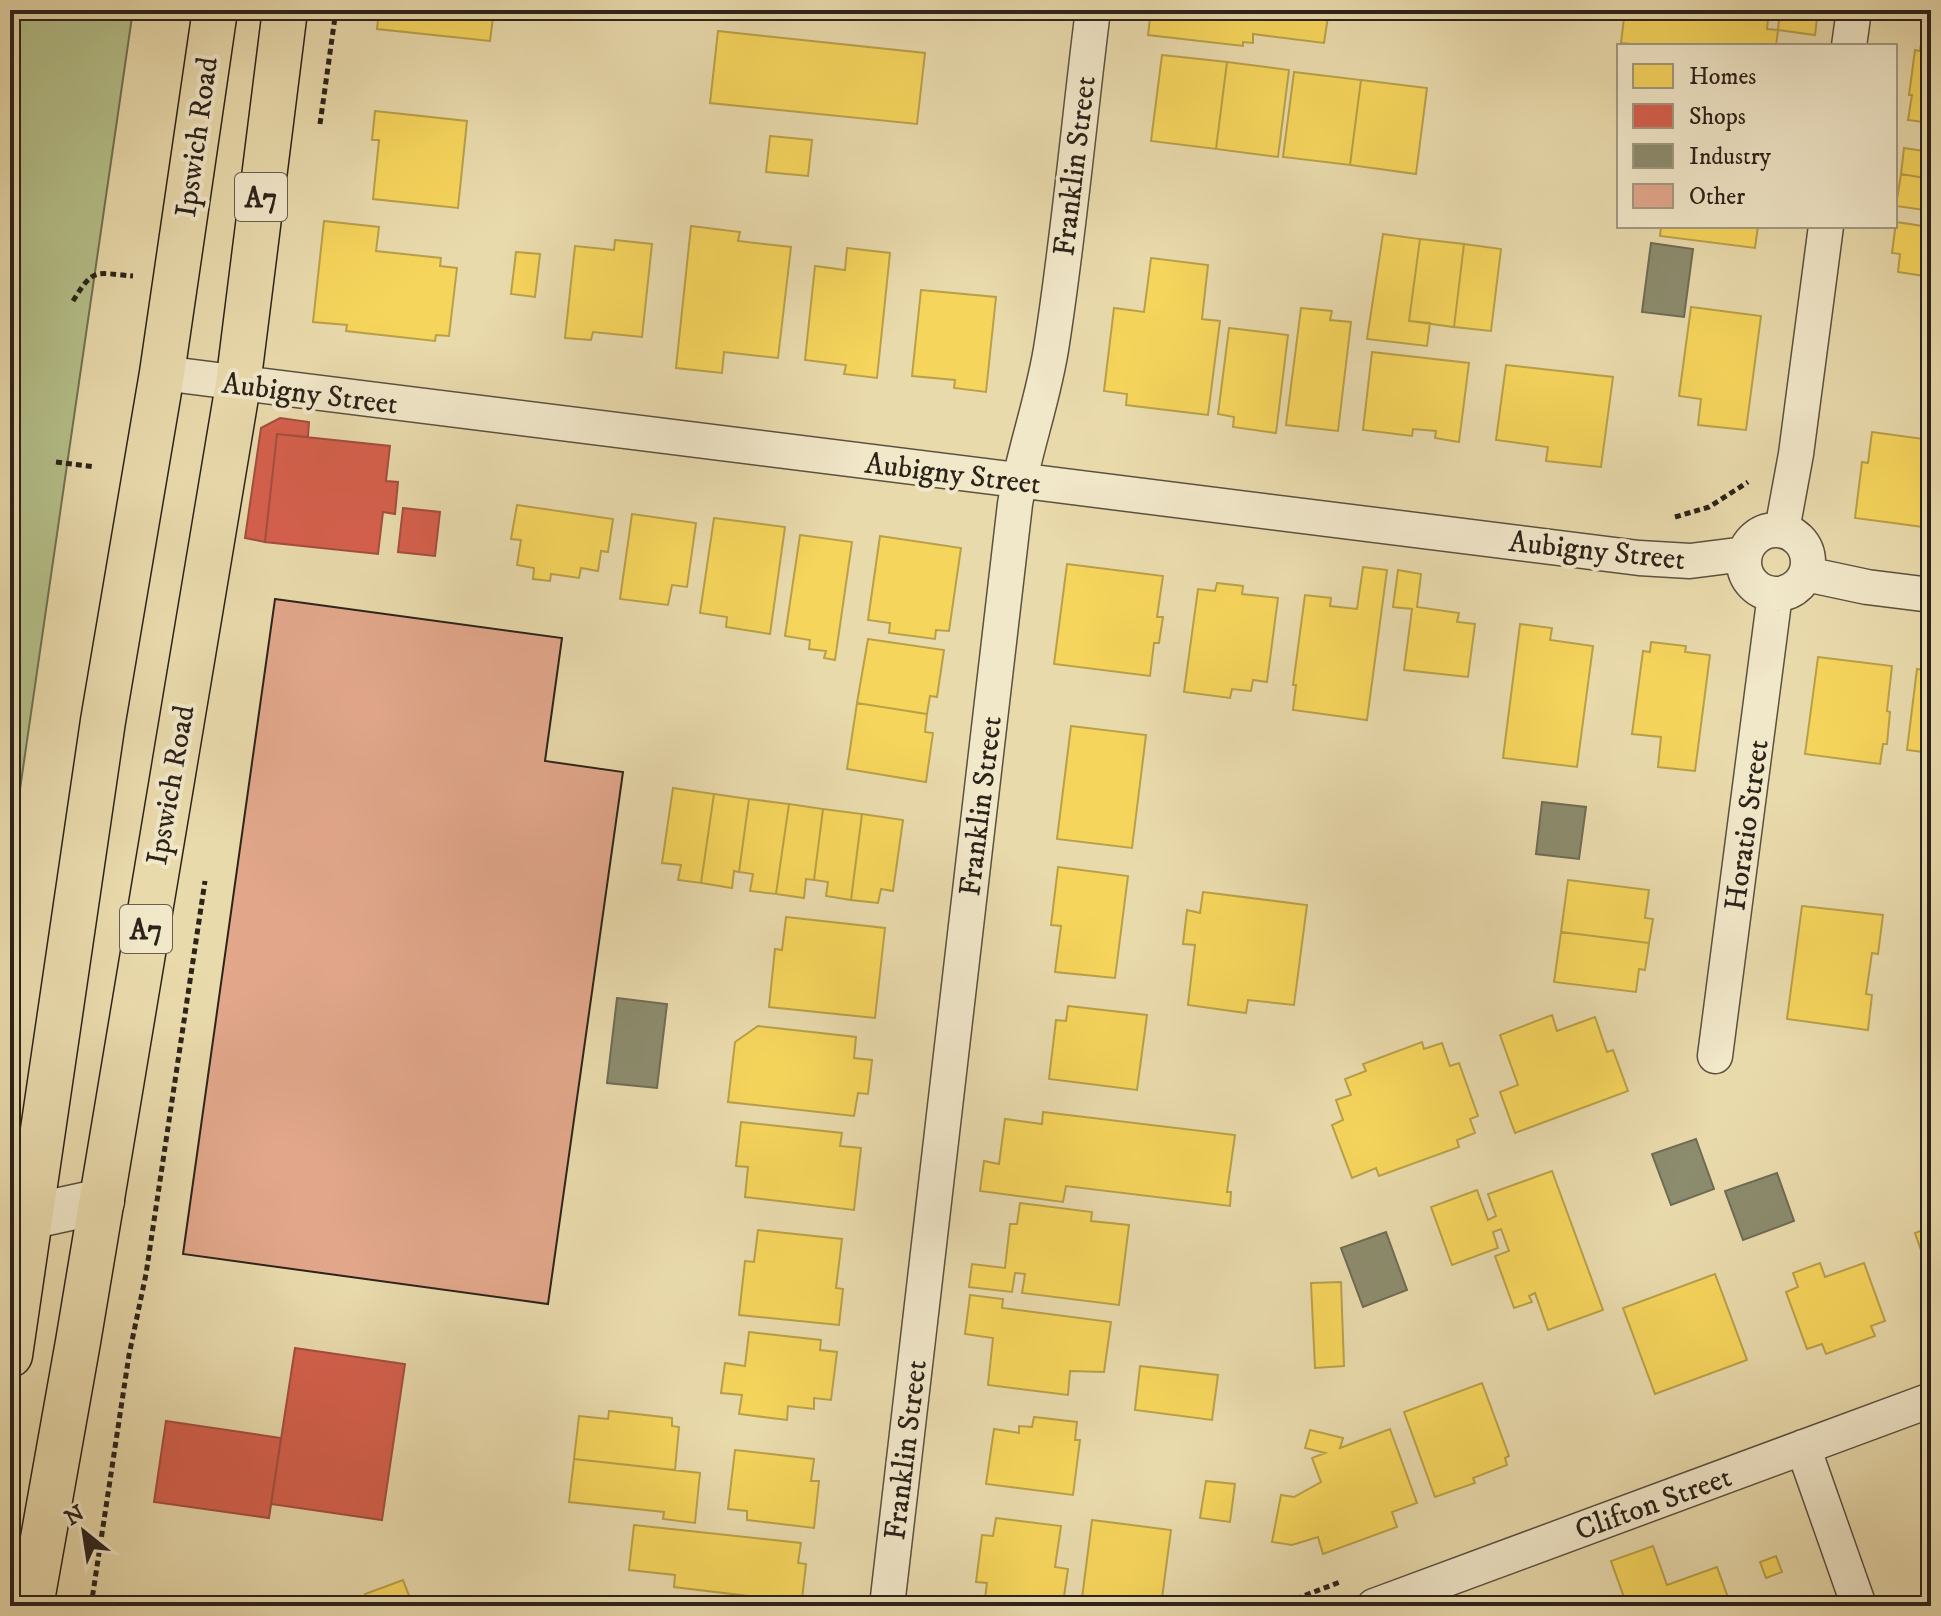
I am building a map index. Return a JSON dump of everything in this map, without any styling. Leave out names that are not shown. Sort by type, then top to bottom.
[{"type":"highway","name":"Ipswich Road","points":[[10,1355],[20,1218],[162,373],[215,10]]},
{"type":"highway","name":"Ipswich Road","points":[[31,1606],[238,385],[285,10]]},
{"type":"street","name":"Franklin Street","points":[[887,1606],[1018,481],[1039,411],[1052,345],[1093,10]]},
{"type":"street","points":[[1849,44],[1854,10]]},
{"type":"street","points":[[1782,530],[1794,467],[1826,228]]},
{"type":"street","name":"Aubigny Street","points":[[162,373],[238,385],[1639,558],[1690,561],[1745,554]]},
{"type":"street","points":[[1782,530],[1791,533],[1806,546],[1806,574],[1794,589],[1775,594],[1766,592],[1750,581],[1746,573],[1745,554],[1749,545],[1763,532],[1782,530]]},
{"type":"street","points":[[1806,574],[1867,587],[1931,595]]},
{"type":"street","name":"Horatio Street","points":[[1715,1056],[1775,594]]},
{"type":"street","points":[[20,1218],[102,1201]]},
{"type":"street","name":"Clifton Street","points":[[1374,1606],[1931,1400]]},
{"type":"street","points":[[1803,1447],[1859,1606]]},
{"type":"path","points":[[73,301],[88,277],[95,274],[125,276]]},
{"type":"path","points":[[56,462],[95,467]]},
{"type":"path","points":[[91,1606],[129,1355],[146,1274],[207,868]]},
{"type":"green space","points":[[10,10],[133,10],[10,858]]},
{"type":"building: Homes","points":[[379,10],[494,10],[490,41],[377,29]]},
{"type":"building: Homes","points":[[1151,10],[1329,10],[1324,43],[1253,34],[1253,43],[1243,42],[1243,46],[1148,35]]},
{"type":"building: Homes","points":[[1625,10],[1769,10],[1767,29],[1778,30],[1776,44],[1621,43]]},
{"type":"building: Homes","points":[[1780,10],[1818,10],[1815,35],[1778,30]]},
{"type":"building: Homes","points":[[1923,29],[1931,30],[1931,123],[1908,120],[1915,50],[1920,51]]},
{"type":"building: Homes","points":[[718,31],[925,53],[917,124],[710,103]]},
{"type":"building: Homes","points":[[1162,55],[1227,62],[1216,149],[1151,141]]},
{"type":"building: Homes","points":[[1227,62],[1289,70],[1278,157],[1216,149]]},
{"type":"building: Homes","points":[[1294,72],[1361,80],[1350,165],[1283,157]]},
{"type":"building: Homes","points":[[1361,80],[1427,88],[1416,174],[1350,165]]},
{"type":"building: Homes","points":[[375,111],[467,121],[458,208],[373,199],[379,140],[372,140]]},
{"type":"building: Homes","points":[[770,136],[812,140],[808,176],[766,172]]},
{"type":"building: Homes","points":[[1904,148],[1931,152],[1931,179],[1901,174]]},
{"type":"building: Homes","points":[[1901,174],[1931,179],[1931,220],[1923,219],[1925,210],[1897,206]]},
{"type":"building: Homes","points":[[1923,219],[1931,220],[1931,277],[1898,272],[1900,254],[1892,253],[1897,222],[1923,226]]},
{"type":"building: Homes","points":[[324,221],[379,227],[376,251],[441,258],[440,266],[457,268],[449,336],[436,335],[435,341],[346,331],[347,325],[313,322]]},
{"type":"building: Homes","points":[[691,226],[740,232],[738,241],[791,247],[778,358],[724,352],[722,373],[676,368]]},
{"type":"building: Homes","points":[[1661,228],[1758,228],[1755,248],[1660,236]]},
{"type":"building: Homes","points":[[1383,234],[1420,239],[1409,321],[1430,323],[1427,346],[1367,339]]},
{"type":"building: Homes","points":[[1420,239],[1464,244],[1454,327],[1409,321]]},
{"type":"building: Homes","points":[[615,240],[652,244],[642,337],[593,332],[591,340],[565,338],[575,246],[614,250]]},
{"type":"building: Homes","points":[[1464,244],[1501,249],[1491,331],[1454,327]]},
{"type":"building: Homes","points":[[847,248],[890,253],[877,378],[844,374],[846,365],[805,360],[815,266],[845,270]]},
{"type":"building: Homes","points":[[516,252],[540,254],[535,297],[511,294]]},
{"type":"building: Homes","points":[[1151,258],[1208,265],[1202,319],[1220,321],[1208,415],[1126,405],[1127,394],[1104,391],[1114,308],[1144,312]]},
{"type":"building: Homes","points":[[921,290],[996,297],[986,392],[954,388],[955,380],[912,376]]},
{"type":"building: Homes","points":[[1691,307],[1761,316],[1746,430],[1698,425],[1701,399],[1679,396]]},
{"type":"building: Homes","points":[[1301,308],[1332,311],[1330,320],[1351,322],[1338,431],[1286,425]]},
{"type":"building: Homes","points":[[1229,328],[1288,335],[1276,433],[1233,427],[1234,417],[1218,414]]},
{"type":"building: Homes","points":[[1372,352],[1469,363],[1459,442],[1435,438],[1436,431],[1413,429],[1412,436],[1363,430]]},
{"type":"building: Homes","points":[[1506,365],[1613,377],[1601,467],[1546,461],[1548,447],[1496,440]]},
{"type":"building: Homes","points":[[1872,432],[1931,440],[1931,528],[1855,518],[1862,462],[1868,463]]},
{"type":"building: Homes","points":[[517,505],[613,519],[608,552],[601,551],[598,571],[581,568],[579,578],[551,574],[550,581],[533,579],[534,568],[517,565],[521,540],[511,539]]},
{"type":"building: Homes","points":[[632,514],[696,523],[687,587],[672,585],[668,605],[620,599]]},
{"type":"building: Homes","points":[[714,518],[785,527],[770,634],[726,627],[727,617],[700,613]]},
{"type":"building: Homes","points":[[800,535],[852,542],[835,660],[824,658],[826,651],[809,649],[810,640],[785,636]]},
{"type":"building: Homes","points":[[880,536],[961,548],[949,631],[936,630],[935,639],[889,633],[890,623],[868,620]]},
{"type":"building: Homes","points":[[1067,564],[1163,576],[1157,617],[1163,617],[1159,643],[1154,643],[1150,676],[1054,664]]},
{"type":"building: Homes","points":[[1363,567],[1387,570],[1367,720],[1293,710],[1296,685],[1293,685],[1305,595],[1331,598],[1330,606],[1357,609]]},
{"type":"building: Homes","points":[[1398,570],[1421,574],[1417,607],[1459,613],[1457,622],[1475,624],[1468,677],[1404,670],[1412,609],[1393,607]]},
{"type":"building: Homes","points":[[1217,583],[1243,586],[1242,594],[1278,598],[1267,682],[1253,680],[1251,691],[1232,689],[1230,698],[1184,692],[1198,589],[1215,591]]},
{"type":"building: Homes","points":[[1520,624],[1552,628],[1550,640],[1593,646],[1577,767],[1503,758]]},
{"type":"building: Homes","points":[[868,639],[944,650],[937,697],[930,696],[927,714],[857,703]]},
{"type":"building: Homes","points":[[1651,642],[1686,646],[1685,652],[1710,655],[1695,771],[1658,767],[1661,737],[1632,734],[1643,651],[1650,652]]},
{"type":"building: Homes","points":[[1818,657],[1892,666],[1887,744],[1883,744],[1880,764],[1805,754]]},
{"type":"building: Homes","points":[[1917,669],[1931,671],[1931,753],[1907,750]]},
{"type":"building: Homes","points":[[857,703],[927,714],[925,732],[933,733],[926,782],[847,769]]},
{"type":"building: Homes","points":[[1071,726],[1146,735],[1132,848],[1057,839]]},
{"type":"building: Homes","points":[[673,788],[714,794],[701,883],[678,880],[681,865],[662,863]]},
{"type":"building: Homes","points":[[714,794],[749,799],[739,872],[734,871],[732,888],[701,883]]},
{"type":"building: Homes","points":[[749,799],[789,804],[776,894],[750,891],[753,874],[739,872]]},
{"type":"building: Homes","points":[[789,804],[823,809],[814,880],[806,879],[804,898],[776,894]]},
{"type":"building: Homes","points":[[823,809],[862,814],[851,900],[826,896],[828,882],[814,880]]},
{"type":"building: Homes","points":[[862,814],[903,820],[893,891],[881,889],[878,903],[851,900]]},
{"type":"building: Homes","points":[[1058,867],[1128,876],[1115,978],[1055,972],[1061,926],[1051,925]]},
{"type":"building: Homes","points":[[1568,880],[1649,890],[1645,918],[1653,919],[1649,943],[1561,932]]},
{"type":"building: Homes","points":[[1203,892],[1307,905],[1294,1005],[1248,1000],[1246,1013],[1188,1005],[1195,945],[1183,944],[1187,910],[1200,913]]},
{"type":"building: Homes","points":[[1802,906],[1883,915],[1878,954],[1872,953],[1866,994],[1872,995],[1868,1030],[1787,1019]]},
{"type":"building: Homes","points":[[786,917],[885,928],[875,1018],[769,1007],[775,949],[782,950]]},
{"type":"building: Homes","points":[[1561,932],[1649,943],[1645,970],[1639,969],[1636,992],[1554,982]]},
{"type":"building: Homes","points":[[1068,1006],[1147,1015],[1137,1090],[1049,1079],[1056,1020],[1066,1021]]},
{"type":"building: Homes","points":[[1552,1015],[1557,1031],[1595,1017],[1607,1052],[1613,1050],[1628,1091],[1515,1133],[1500,1092],[1518,1085],[1500,1035]]},
{"type":"building: Homes","points":[[758,1026],[856,1037],[854,1058],[872,1060],[868,1094],[858,1093],[854,1116],[728,1102],[735,1042]]},
{"type":"building: Homes","points":[[1422,1042],[1424,1049],[1442,1043],[1450,1066],[1459,1063],[1478,1116],[1470,1119],[1475,1133],[1457,1140],[1459,1147],[1379,1176],[1376,1168],[1352,1178],[1332,1125],[1343,1120],[1336,1100],[1351,1095],[1345,1079],[1366,1071],[1363,1064]]},
{"type":"building: Homes","points":[[1043,1112],[1235,1135],[1227,1192],[1231,1192],[1230,1206],[1066,1186],[1063,1202],[980,1191],[984,1161],[999,1164],[1005,1119],[1042,1124]]},
{"type":"building: Homes","points":[[741,1122],[842,1133],[840,1146],[861,1148],[854,1210],[745,1197],[748,1167],[736,1166]]},
{"type":"building: Homes","points":[[1552,1171],[1603,1310],[1548,1330],[1535,1293],[1529,1296],[1532,1302],[1514,1308],[1495,1256],[1509,1251],[1501,1229],[1493,1232],[1498,1248],[1452,1265],[1431,1207],[1477,1190],[1488,1220],[1496,1216],[1488,1194]]},
{"type":"building: Homes","points":[[1020,1203],[1092,1212],[1091,1221],[1129,1225],[1119,1305],[1022,1293],[1025,1274],[1015,1273],[1012,1292],[969,1287],[972,1264],[1005,1268],[1010,1224],[1017,1224]]},
{"type":"building: Homes","points":[[1931,1227],[1931,1279],[1915,1233]]},
{"type":"building: Homes","points":[[758,1230],[842,1239],[836,1288],[843,1289],[839,1325],[739,1315],[745,1261],[754,1262]]},
{"type":"building: Homes","points":[[1820,1263],[1825,1277],[1864,1263],[1885,1321],[1871,1326],[1875,1336],[1826,1354],[1822,1344],[1807,1349],[1786,1292],[1798,1287],[1793,1273]]},
{"type":"building: Homes","points":[[1715,1274],[1747,1360],[1655,1394],[1623,1308]]},
{"type":"building: Homes","points":[[1341,1282],[1344,1366],[1315,1368],[1311,1283]]},
{"type":"building: Homes","points":[[970,1295],[1003,1299],[1002,1308],[1111,1322],[1104,1372],[1070,1371],[1068,1395],[988,1385],[993,1338],[965,1334]]},
{"type":"building: Homes","points":[[749,1332],[821,1340],[820,1350],[837,1352],[831,1400],[814,1398],[814,1409],[788,1406],[787,1420],[739,1414],[742,1395],[721,1393],[725,1363],[745,1366]]},
{"type":"building: Homes","points":[[1140,1366],[1218,1375],[1212,1420],[1135,1410]]},
{"type":"building: Homes","points":[[1482,1383],[1509,1456],[1505,1458],[1507,1465],[1473,1478],[1475,1483],[1435,1497],[1404,1412]]},
{"type":"building: Homes","points":[[609,1411],[672,1418],[672,1426],[679,1427],[675,1470],[574,1459],[579,1416],[608,1419]]},
{"type":"building: Homes","points":[[1034,1417],[1077,1422],[1075,1440],[1080,1440],[1073,1495],[986,1484],[994,1429],[1019,1433],[1019,1426],[1032,1427]]},
{"type":"building: Homes","points":[[1390,1429],[1417,1503],[1392,1512],[1397,1527],[1323,1554],[1318,1537],[1292,1545],[1272,1542],[1281,1495],[1294,1497],[1321,1482],[1312,1458],[1325,1453],[1305,1448],[1310,1430],[1343,1438],[1340,1448]]},
{"type":"building: Homes","points":[[735,1450],[814,1459],[811,1481],[819,1481],[814,1528],[747,1520],[747,1511],[728,1509]]},
{"type":"building: Homes","points":[[574,1459],[700,1473],[695,1523],[663,1519],[664,1512],[569,1502]]},
{"type":"building: Homes","points":[[1206,1481],[1235,1484],[1230,1522],[1200,1518]]},
{"type":"building: Homes","points":[[996,1518],[1061,1526],[1055,1567],[1068,1569],[1063,1603],[1049,1601],[1048,1606],[984,1606],[987,1583],[976,1582],[982,1535],[993,1536]]},
{"type":"building: Homes","points":[[1092,1520],[1171,1530],[1161,1606],[1081,1606]]},
{"type":"building: Homes","points":[[634,1525],[801,1543],[798,1563],[806,1564],[802,1599],[794,1598],[793,1606],[748,1600],[748,1596],[674,1587],[675,1575],[629,1570]]},
{"type":"building: Homes","points":[[1653,1546],[1667,1585],[1717,1567],[1730,1603],[1722,1606],[1610,1606],[1625,1600],[1611,1561]]},
{"type":"building: Homes","points":[[1776,1556],[1782,1572],[1766,1578],[1760,1562]]},
{"type":"building: Homes","points":[[403,1580],[413,1606],[370,1606],[365,1594]]},
{"type":"building: Homes","points":[[708,1601],[756,1606],[684,1606],[684,1602],[708,1604]]},
{"type":"building: Homes","points":[[757,1602],[791,1606],[756,1606]]},
{"type":"building: Shops","points":[[280,418],[309,422],[308,437],[277,434],[265,542],[245,538],[261,428]]},
{"type":"building: Shops","points":[[277,434],[390,446],[386,481],[398,482],[395,514],[383,512],[378,554],[265,542]]},
{"type":"building: Shops","points":[[403,508],[440,512],[435,556],[398,552]]},
{"type":"building: Shops","points":[[295,1348],[405,1364],[382,1520],[271,1504]]},
{"type":"building: Shops","points":[[166,1421],[281,1438],[269,1518],[154,1502]]},
{"type":"building: Industry","points":[[1651,243],[1693,249],[1684,317],[1642,312]]},
{"type":"building: Industry","points":[[1542,802],[1586,807],[1579,859],[1536,854]]},
{"type":"building: Industry","points":[[617,998],[667,1004],[657,1088],[607,1083]]},
{"type":"building: Industry","points":[[1696,1139],[1714,1189],[1671,1205],[1652,1154]]},
{"type":"building: Industry","points":[[1777,1173],[1794,1221],[1743,1240],[1725,1191]]},
{"type":"building: Industry","points":[[1386,1232],[1407,1290],[1363,1307],[1341,1248]]},
{"type":"building: Other","points":[[275,599],[562,638],[545,761],[623,772],[548,1304],[183,1254]]}]
